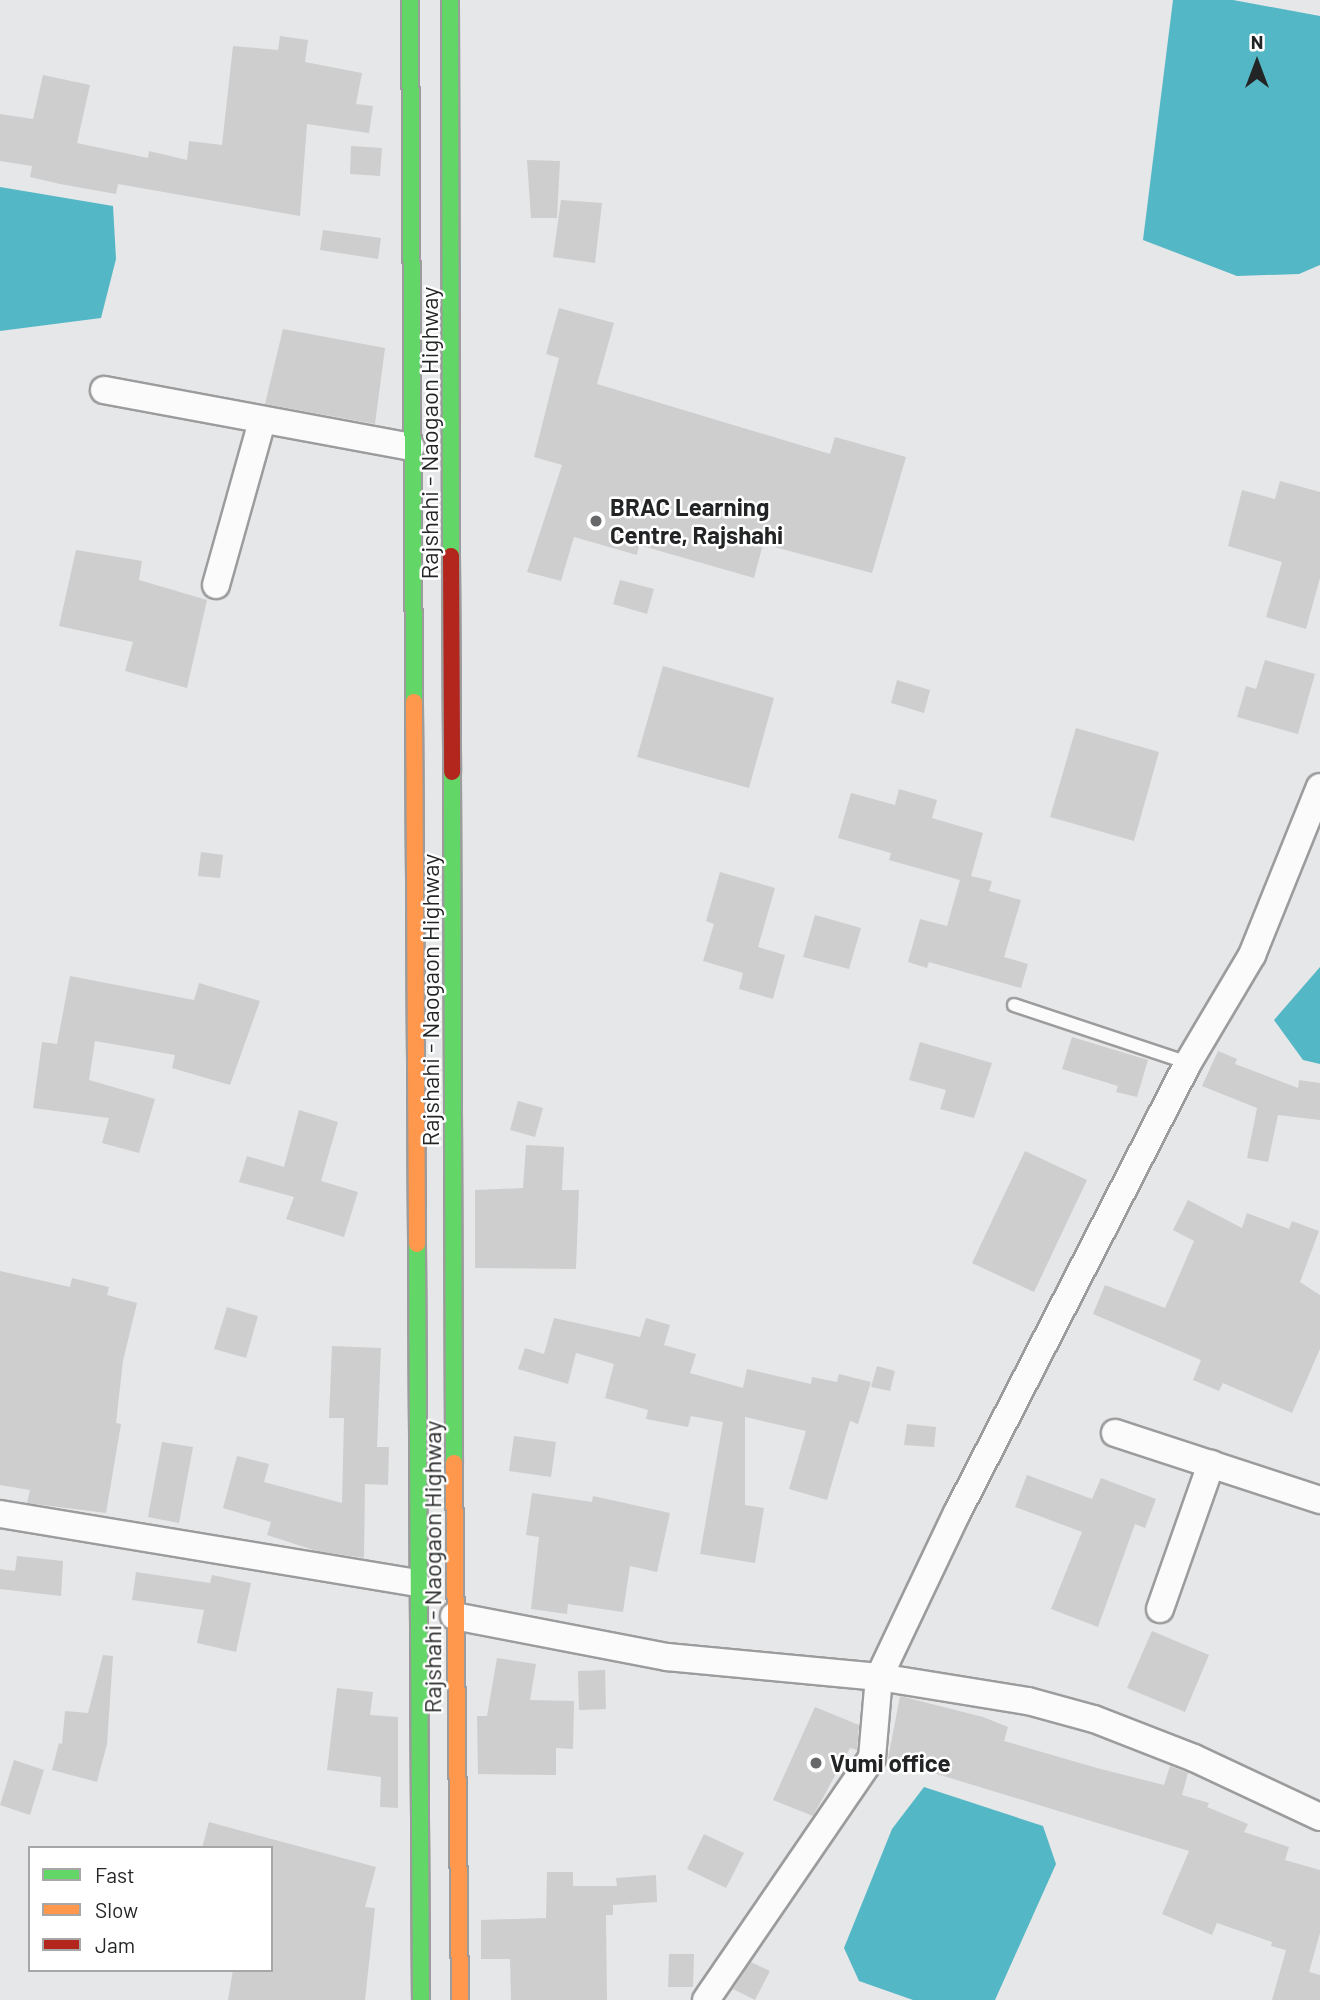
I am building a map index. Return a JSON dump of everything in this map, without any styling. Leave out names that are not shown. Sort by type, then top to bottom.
[{"type":"main road","name":"Rajshahi - Naogaon Highway","points":[[410,0],[416,1583],[439,1883],[460,2000]]},
{"type":"main road","name":"Rajshahi - Naogaon Highway","points":[[421,2000],[439,1883],[454,1616],[450,0]]},
{"type":"main road","points":[[415,1351],[453,1350]]},
{"type":"street","points":[[104,390],[411,447]]},
{"type":"street","points":[[216,585],[262,421]]},
{"type":"street","points":[[706,2000],[872,1758],[879,1676],[957,1513],[1188,1063],[1252,955],[1312,837],[1320,787]]},
{"type":"street","points":[[1115,1433],[1320,1500]]},
{"type":"street","points":[[1160,1609],[1212,1464]]},
{"type":"street","points":[[0,1514],[416,1583]]},
{"type":"street","points":[[454,1616],[667,1657],[879,1676],[1028,1701],[1094,1720],[1194,1758],[1320,1817]]},
{"type":"lane","points":[[1014,1006],[1188,1063]]},
{"type":"water","points":[[1173,0],[1233,0],[1320,16],[1320,265],[1299,274],[1237,276],[1143,240]]},
{"type":"water","points":[[0,187],[113,206],[116,259],[101,318],[0,331]]},
{"type":"water","points":[[1320,967],[1320,1064],[1303,1060],[1274,1020]]},
{"type":"water","points":[[924,1787],[1043,1826],[1056,1864],[995,2000],[913,2000],[859,1981],[844,1948],[892,1829]]},
{"type":"building","points":[[280,36],[308,40],[305,62],[362,73],[356,104],[373,106],[369,133],[307,124],[300,216],[118,184],[116,194],[60,184],[30,177],[32,166],[0,161],[0,114],[33,119],[43,75],[90,85],[77,143],[148,158],[149,151],[187,160],[189,141],[222,145],[233,46],[278,50]]},
{"type":"building","points":[[351,146],[382,148],[380,176],[350,174]]},
{"type":"building","points":[[527,160],[560,161],[557,218],[531,218]]},
{"type":"building","points":[[561,200],[602,203],[595,263],[553,257]]},
{"type":"building","points":[[323,230],[381,238],[378,259],[320,250]]},
{"type":"building","points":[[559,308],[614,323],[597,384],[830,454],[835,437],[906,457],[872,573],[763,544],[754,578],[639,545],[637,555],[574,537],[561,581],[527,572],[562,465],[534,457],[559,358],[546,354]]},
{"type":"building","points":[[283,329],[385,348],[375,424],[265,404]]},
{"type":"building","points":[[1280,481],[1320,492],[1320,578],[1306,629],[1266,617],[1282,562],[1228,546],[1242,490],[1275,499]]},
{"type":"building","points":[[76,550],[142,561],[139,580],[207,600],[187,688],[125,671],[133,642],[59,626]]},
{"type":"building","points":[[620,580],[654,589],[647,614],[613,604]]},
{"type":"building","points":[[1265,660],[1315,674],[1298,734],[1237,717],[1246,686],[1256,689]]},
{"type":"building","points":[[663,666],[774,698],[749,788],[637,757]]},
{"type":"building","points":[[897,680],[930,690],[924,713],[891,703]]},
{"type":"building","points":[[1076,728],[1159,752],[1134,841],[1050,817]]},
{"type":"building","points":[[899,789],[937,800],[932,818],[983,833],[971,876],[992,881],[989,891],[1021,900],[1004,957],[1028,964],[1021,988],[929,962],[927,968],[908,962],[920,919],[947,926],[960,880],[889,860],[891,853],[838,838],[851,793],[895,805]]},
{"type":"building","points":[[201,852],[223,855],[220,878],[198,876]]},
{"type":"building","points":[[720,872],[775,888],[758,947],[785,955],[773,999],[739,989],[743,973],[703,961],[714,924],[706,921]]},
{"type":"building","points":[[815,915],[861,928],[849,969],[803,957]]},
{"type":"building","points":[[70,976],[194,1000],[199,983],[260,1001],[230,1085],[172,1068],[175,1055],[95,1041],[89,1080],[155,1099],[139,1153],[102,1143],[109,1118],[33,1108],[42,1042],[57,1044]]},
{"type":"building","points":[[1072,1037],[1148,1060],[1137,1097],[1116,1092],[1118,1086],[1062,1069]]},
{"type":"building","points":[[920,1042],[992,1063],[974,1118],[940,1109],[946,1090],[909,1080]]},
{"type":"building","points":[[1218,1051],[1237,1059],[1235,1064],[1298,1088],[1299,1080],[1320,1083],[1320,1120],[1278,1115],[1268,1162],[1247,1158],[1257,1108],[1202,1086]]},
{"type":"building","points":[[518,1101],[543,1108],[535,1137],[510,1130]]},
{"type":"building","points":[[299,1110],[338,1122],[321,1181],[358,1192],[344,1237],[286,1219],[294,1197],[239,1182],[247,1156],[284,1167]]},
{"type":"building","points":[[526,1145],[564,1147],[562,1190],[579,1190],[576,1269],[475,1268],[475,1190],[523,1188]]},
{"type":"building","points":[[1025,1151],[1087,1180],[1034,1292],[972,1263]]},
{"type":"building","points":[[1188,1200],[1242,1228],[1247,1213],[1289,1229],[1292,1221],[1319,1231],[1300,1282],[1320,1295],[1320,1349],[1292,1413],[1223,1383],[1219,1391],[1193,1380],[1201,1360],[1093,1314],[1105,1285],[1165,1308],[1194,1241],[1173,1230]]},
{"type":"building","points":[[0,1271],[70,1287],[72,1278],[109,1287],[107,1295],[137,1303],[123,1361],[116,1423],[121,1424],[106,1513],[27,1503],[30,1490],[0,1485]]},
{"type":"building","points":[[227,1307],[258,1316],[246,1358],[214,1349]]},
{"type":"building","points":[[554,1318],[640,1337],[646,1318],[670,1325],[664,1345],[696,1354],[690,1373],[743,1388],[747,1369],[811,1384],[812,1377],[837,1382],[839,1374],[871,1382],[858,1424],[850,1421],[827,1500],[789,1489],[806,1431],[745,1417],[745,1505],[764,1508],[755,1563],[700,1554],[723,1422],[691,1416],[688,1427],[646,1419],[648,1410],[605,1398],[614,1364],[576,1353],[568,1384],[518,1369],[525,1348],[544,1354]]},
{"type":"building","points":[[332,1346],[381,1348],[377,1447],[389,1447],[388,1485],[365,1484],[364,1558],[317,1551],[267,1535],[271,1522],[223,1508],[237,1456],[269,1464],[264,1482],[342,1503],[344,1418],[329,1418]]},
{"type":"building","points":[[877,1366],[895,1371],[890,1391],[871,1387]]},
{"type":"building","points":[[907,1424],[936,1427],[934,1447],[904,1445]]},
{"type":"building","points":[[514,1436],[556,1442],[551,1477],[509,1471]]},
{"type":"building","points":[[162,1442],[193,1447],[179,1523],[148,1517]]},
{"type":"building","points":[[1027,1475],[1092,1499],[1101,1478],[1156,1499],[1145,1528],[1135,1524],[1098,1627],[1051,1609],[1082,1532],[1015,1507]]},
{"type":"building","points":[[532,1493],[592,1502],[593,1496],[670,1513],[657,1572],[630,1566],[623,1612],[568,1604],[567,1614],[531,1609],[539,1537],[526,1535]]},
{"type":"building","points":[[17,1556],[63,1561],[61,1596],[0,1589],[0,1569],[15,1571]]},
{"type":"building","points":[[136,1572],[210,1583],[212,1575],[251,1583],[236,1652],[197,1643],[204,1610],[132,1600]]},
{"type":"building","points":[[1152,1631],[1209,1655],[1185,1712],[1127,1688]]},
{"type":"building","points":[[103,1655],[113,1656],[107,1744],[97,1782],[52,1770],[59,1743],[62,1744],[65,1711],[88,1713]]},
{"type":"building","points":[[497,1658],[536,1664],[530,1700],[574,1701],[573,1749],[556,1748],[556,1775],[478,1774],[477,1716],[487,1716]]},
{"type":"building","points":[[605,1670],[606,1709],[579,1710],[578,1671]]},
{"type":"building","points":[[337,1688],[373,1692],[370,1715],[398,1717],[398,1808],[380,1807],[381,1777],[327,1770]]},
{"type":"building","points":[[900,1696],[983,1717],[1008,1727],[1004,1741],[1097,1768],[1164,1785],[1170,1766],[1188,1773],[1182,1795],[1209,1803],[1207,1807],[1248,1824],[1244,1832],[1289,1847],[1285,1860],[1320,1870],[1320,1933],[1309,1972],[1320,1975],[1320,2000],[1272,2000],[1286,1950],[1271,1946],[1272,1942],[1217,1923],[1212,1935],[1162,1914],[1189,1851],[888,1759]]},
{"type":"building","name":"Vumi office","points":[[815,1707],[859,1725],[857,1750],[850,1748],[813,1816],[773,1800]]},
{"type":"building","points":[[14,1760],[44,1770],[30,1815],[0,1805]]},
{"type":"building","points":[[209,1822],[376,1867],[365,1907],[375,1908],[365,2000],[228,2000],[233,1972],[273,1972],[273,1846],[203,1846]]},
{"type":"building","points":[[704,1834],[744,1853],[726,1888],[687,1869]]},
{"type":"building","points":[[547,1872],[573,1872],[573,1886],[617,1886],[616,1878],[656,1875],[657,1902],[613,1905],[613,1915],[606,1915],[607,2000],[511,2000],[510,1959],[481,1959],[481,1920],[546,1918]]},
{"type":"building","points":[[669,1954],[694,1954],[693,1987],[668,1987]]},
{"type":"building","points":[[751,1962],[770,1971],[755,2000],[733,1989]]},
{"type":"traffic: fast","points":[[410,0],[414,702]]},
{"type":"traffic: fast","points":[[450,0],[451,556]]},
{"type":"traffic: fast","points":[[452,772],[454,1463]]},
{"type":"traffic: fast","points":[[417,1244],[421,2000]]},
{"type":"traffic: slow","points":[[414,702],[417,1244]]},
{"type":"traffic: slow","points":[[454,1463],[460,2000]]},
{"type":"traffic: jam","points":[[451,556],[452,772]]},
{"type":"place","name":"BRAC Learning Centre, Rajshahi","points":[[596,521]]},
{"type":"place","name":"Vumi office","points":[[816,1763]]}]
